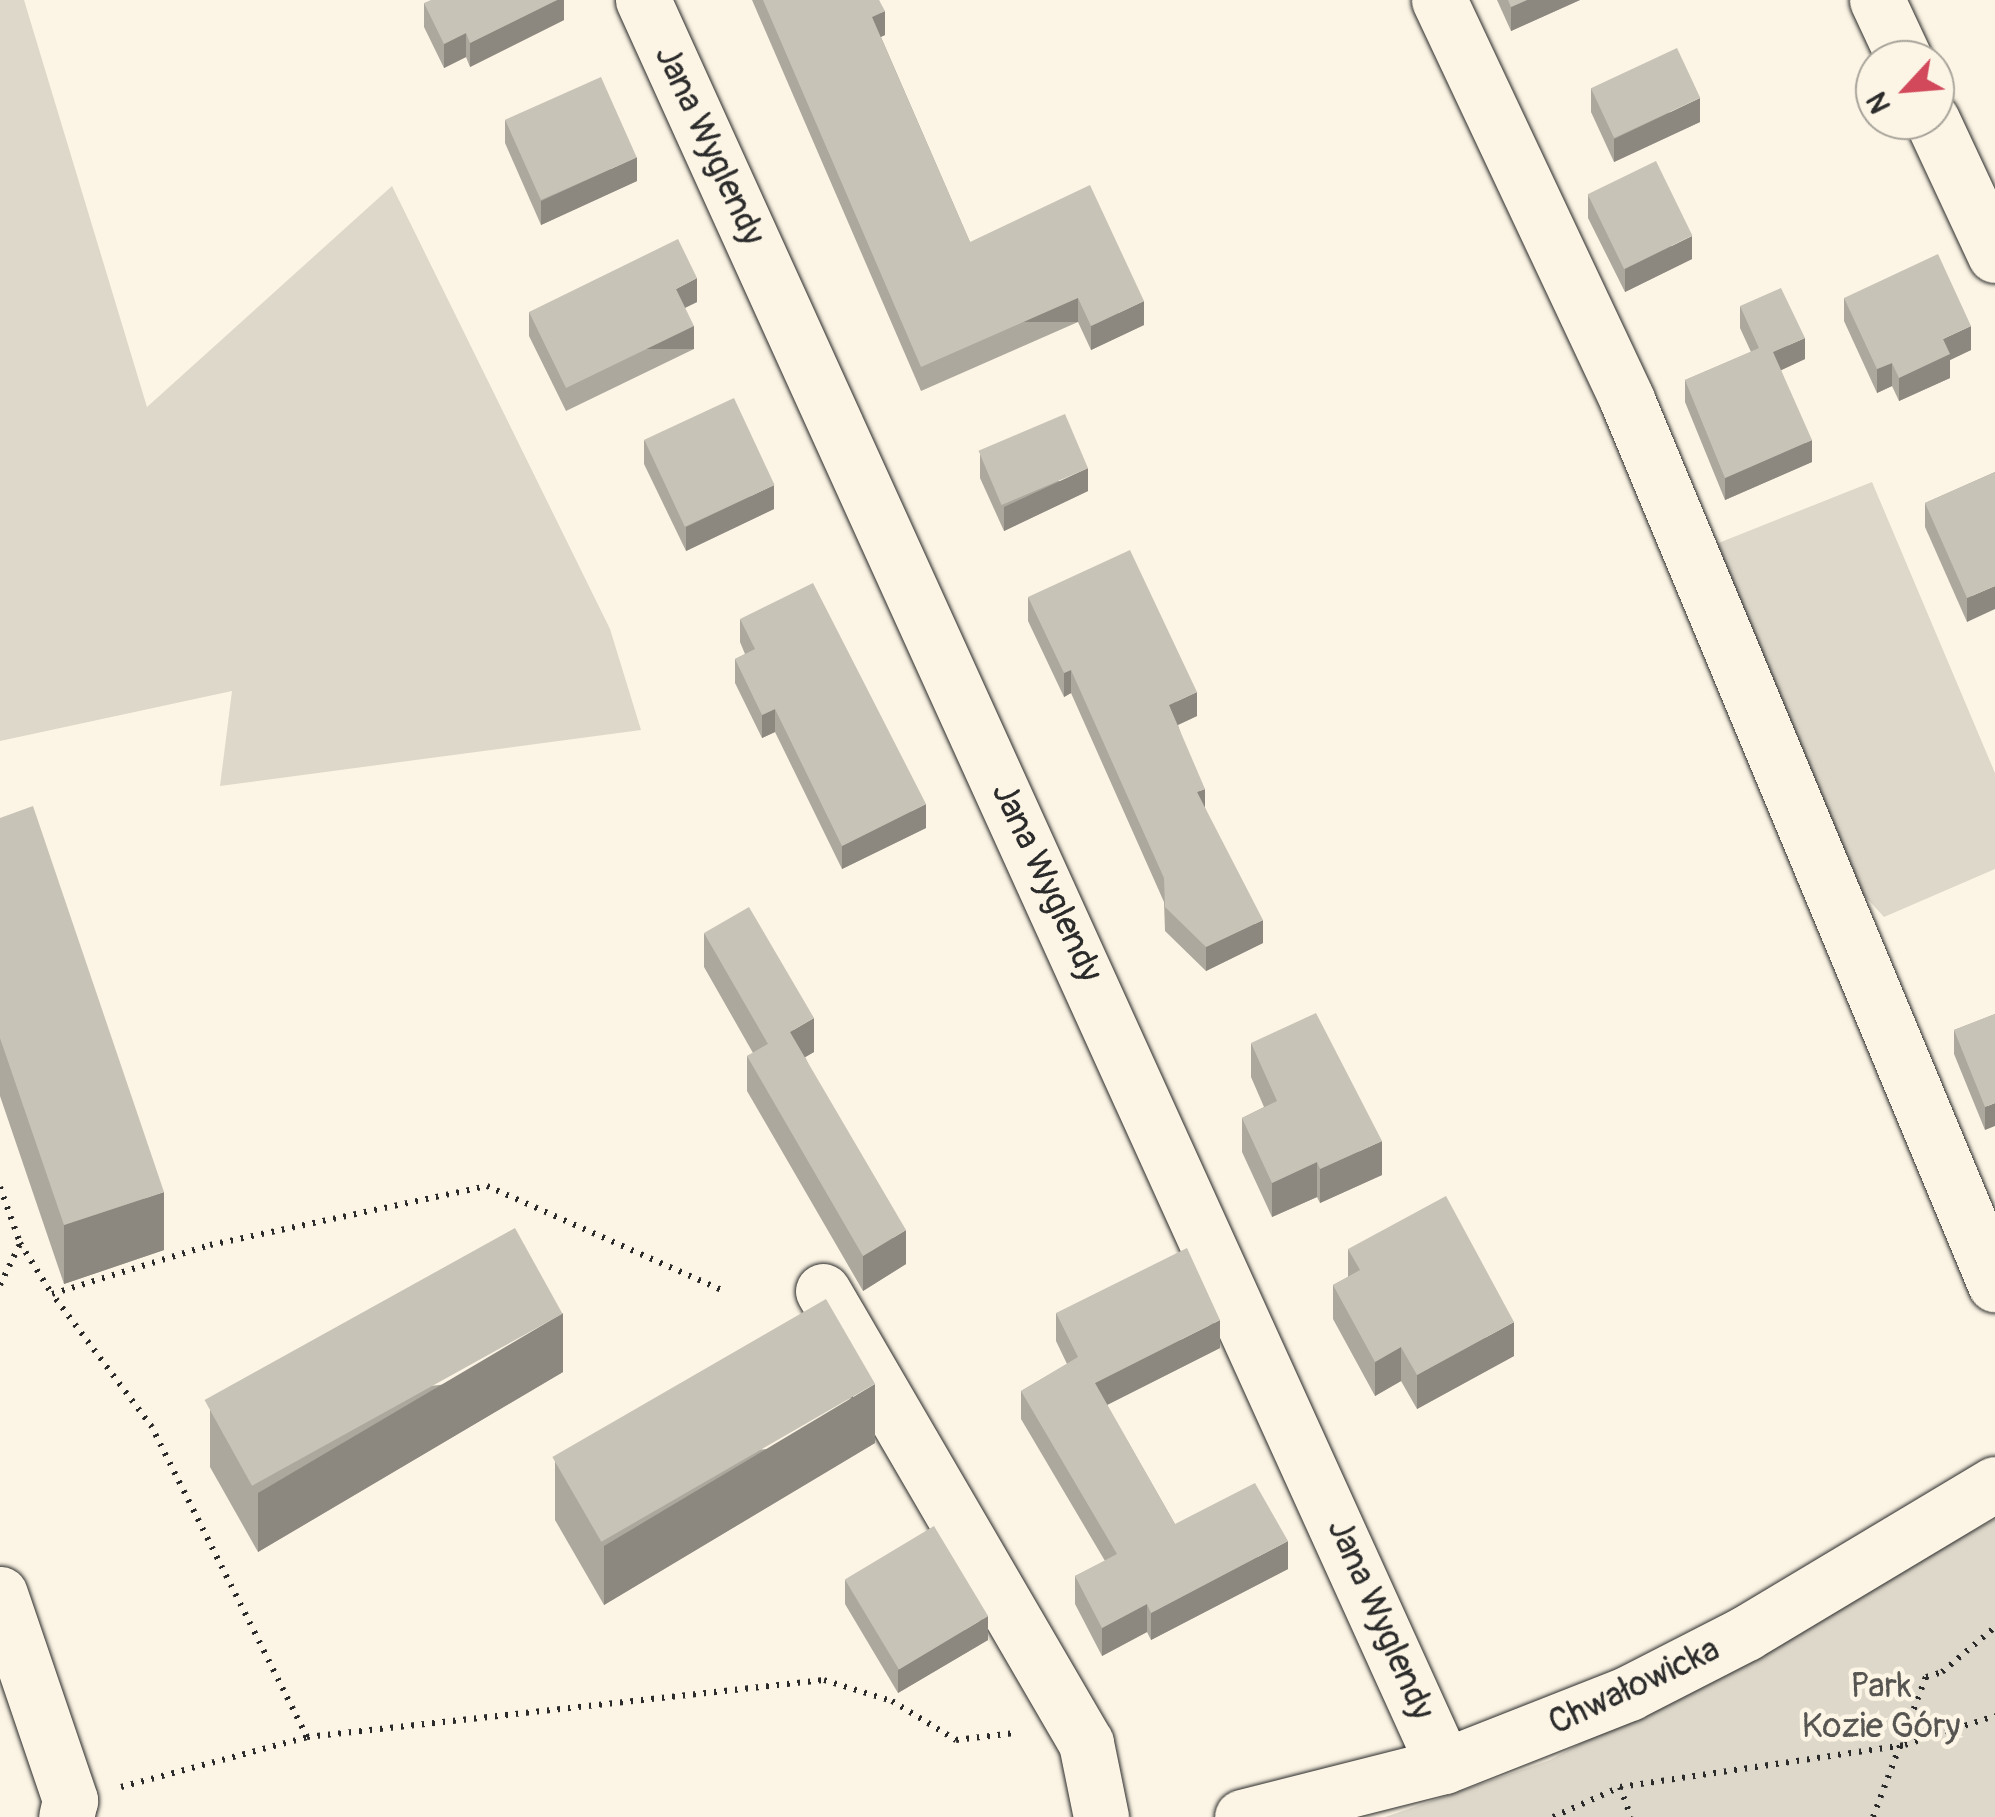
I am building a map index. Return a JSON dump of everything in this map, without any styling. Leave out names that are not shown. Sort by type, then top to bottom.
[{"type":"street","name":"Jana Wyglendy","points":[[644,0],[1444,1766]]},
{"type":"street","points":[[1439,0],[1627,400],[1995,1284]]},
{"type":"street","points":[[1877,0],[1895,40]]},
{"type":"street","points":[[1941,140],[1995,255]]},
{"type":"street","points":[[823,1291],[1086,1743],[1102,1817]]},
{"type":"street","name":"Chwałowicka","points":[[1242,1817],[1444,1766],[1684,1666],[1995,1484]]},
{"type":"street","points":[[0,1594],[68,1809]]},
{"type":"path","points":[[52,1294],[210,1245],[487,1186],[726,1292]]},
{"type":"path","points":[[0,1187],[20,1243],[52,1294],[152,1427],[306,1737]]},
{"type":"path","points":[[0,1285],[20,1243]]},
{"type":"path","points":[[1874,1817],[1905,1745],[1926,1677],[1995,1628]]},
{"type":"path","points":[[68,1809],[306,1737],[824,1680],[892,1700],[956,1740],[1075,1726]]},
{"type":"path","points":[[1553,1817],[1620,1788],[1905,1745],[1995,1716]]},
{"type":"path","points":[[1620,1788],[1631,1817]]},
{"type":"green space","points":[[0,0],[24,0],[147,407],[392,186],[610,629],[641,730],[220,786],[232,691],[0,741]]},
{"type":"green space","points":[[1872,482],[1995,773],[1995,869],[1884,917],[1852,882],[1711,546]]},
{"type":"green space","name":"Park Kozie Góry","points":[[1995,1519],[1995,1817],[1385,1817],[1550,1760]]},
{"type":"building","points":[[557,0],[470,43],[466,33],[444,44],[424,3]]},
{"type":"building","points":[[763,0],[879,0],[885,11],[872,17],[970,242],[1090,185],[1144,301],[1091,326],[1078,298],[921,367]]},
{"type":"building","points":[[1508,0],[1527,0],[1511,7]]},
{"type":"building","points":[[1677,48],[1700,98],[1614,138],[1591,88]]},
{"type":"building","points":[[601,77],[637,157],[541,200],[505,120]]},
{"type":"building","points":[[1656,161],[1692,236],[1624,269],[1588,194]]},
{"type":"building","points":[[678,239],[697,278],[676,289],[694,326],[566,388],[529,312]]},
{"type":"building","points":[[1938,254],[1971,326],[1943,339],[1950,354],[1899,378],[1892,363],[1877,369],[1844,298]]},
{"type":"building","points":[[1781,288],[1805,338],[1773,352],[1812,440],[1725,478],[1685,380],[1759,348],[1740,306]]},
{"type":"building","points":[[734,398],[775,485],[685,527],[644,440]]},
{"type":"building","points":[[1065,414],[1088,468],[1002,505],[978,451]]},
{"type":"building","points":[[1995,472],[1995,586],[1967,598],[1925,503]]},
{"type":"building","points":[[1130,550],[1197,692],[1169,705],[1205,789],[1197,792],[1263,920],[1206,947],[1165,907],[1164,878],[1071,670],[1064,673],[1028,597]]},
{"type":"building","points":[[813,583],[926,804],[842,846],[775,709],[762,715],[735,659],[755,649],[740,619]]},
{"type":"building","points":[[33,806],[164,1192],[64,1225],[0,1038],[0,818]]},
{"type":"building","points":[[749,907],[814,1018],[790,1032],[906,1230],[863,1256],[747,1056],[768,1044],[704,933]]},
{"type":"building","points":[[1316,1013],[1382,1141],[1320,1169],[1317,1162],[1272,1183],[1242,1118],[1277,1101],[1251,1043]]},
{"type":"building","points":[[1995,1014],[1995,1103],[1985,1107],[1954,1030]]},
{"type":"building","points":[[1446,1196],[1514,1322],[1417,1375],[1401,1347],[1375,1362],[1333,1285],[1360,1270],[1348,1249]]},
{"type":"building","points":[[515,1228],[563,1314],[252,1486],[205,1400]]},
{"type":"building","points":[[1187,1248],[1220,1320],[1095,1383],[1175,1524],[1255,1483],[1288,1541],[1151,1613],[1147,1604],[1102,1628],[1075,1576],[1117,1554],[1021,1391],[1078,1357],[1056,1313]]},
{"type":"building","points":[[826,1299],[875,1384],[601,1542],[552,1457]]},
{"type":"building","points":[[934,1526],[988,1616],[899,1670],[845,1580]]}]
